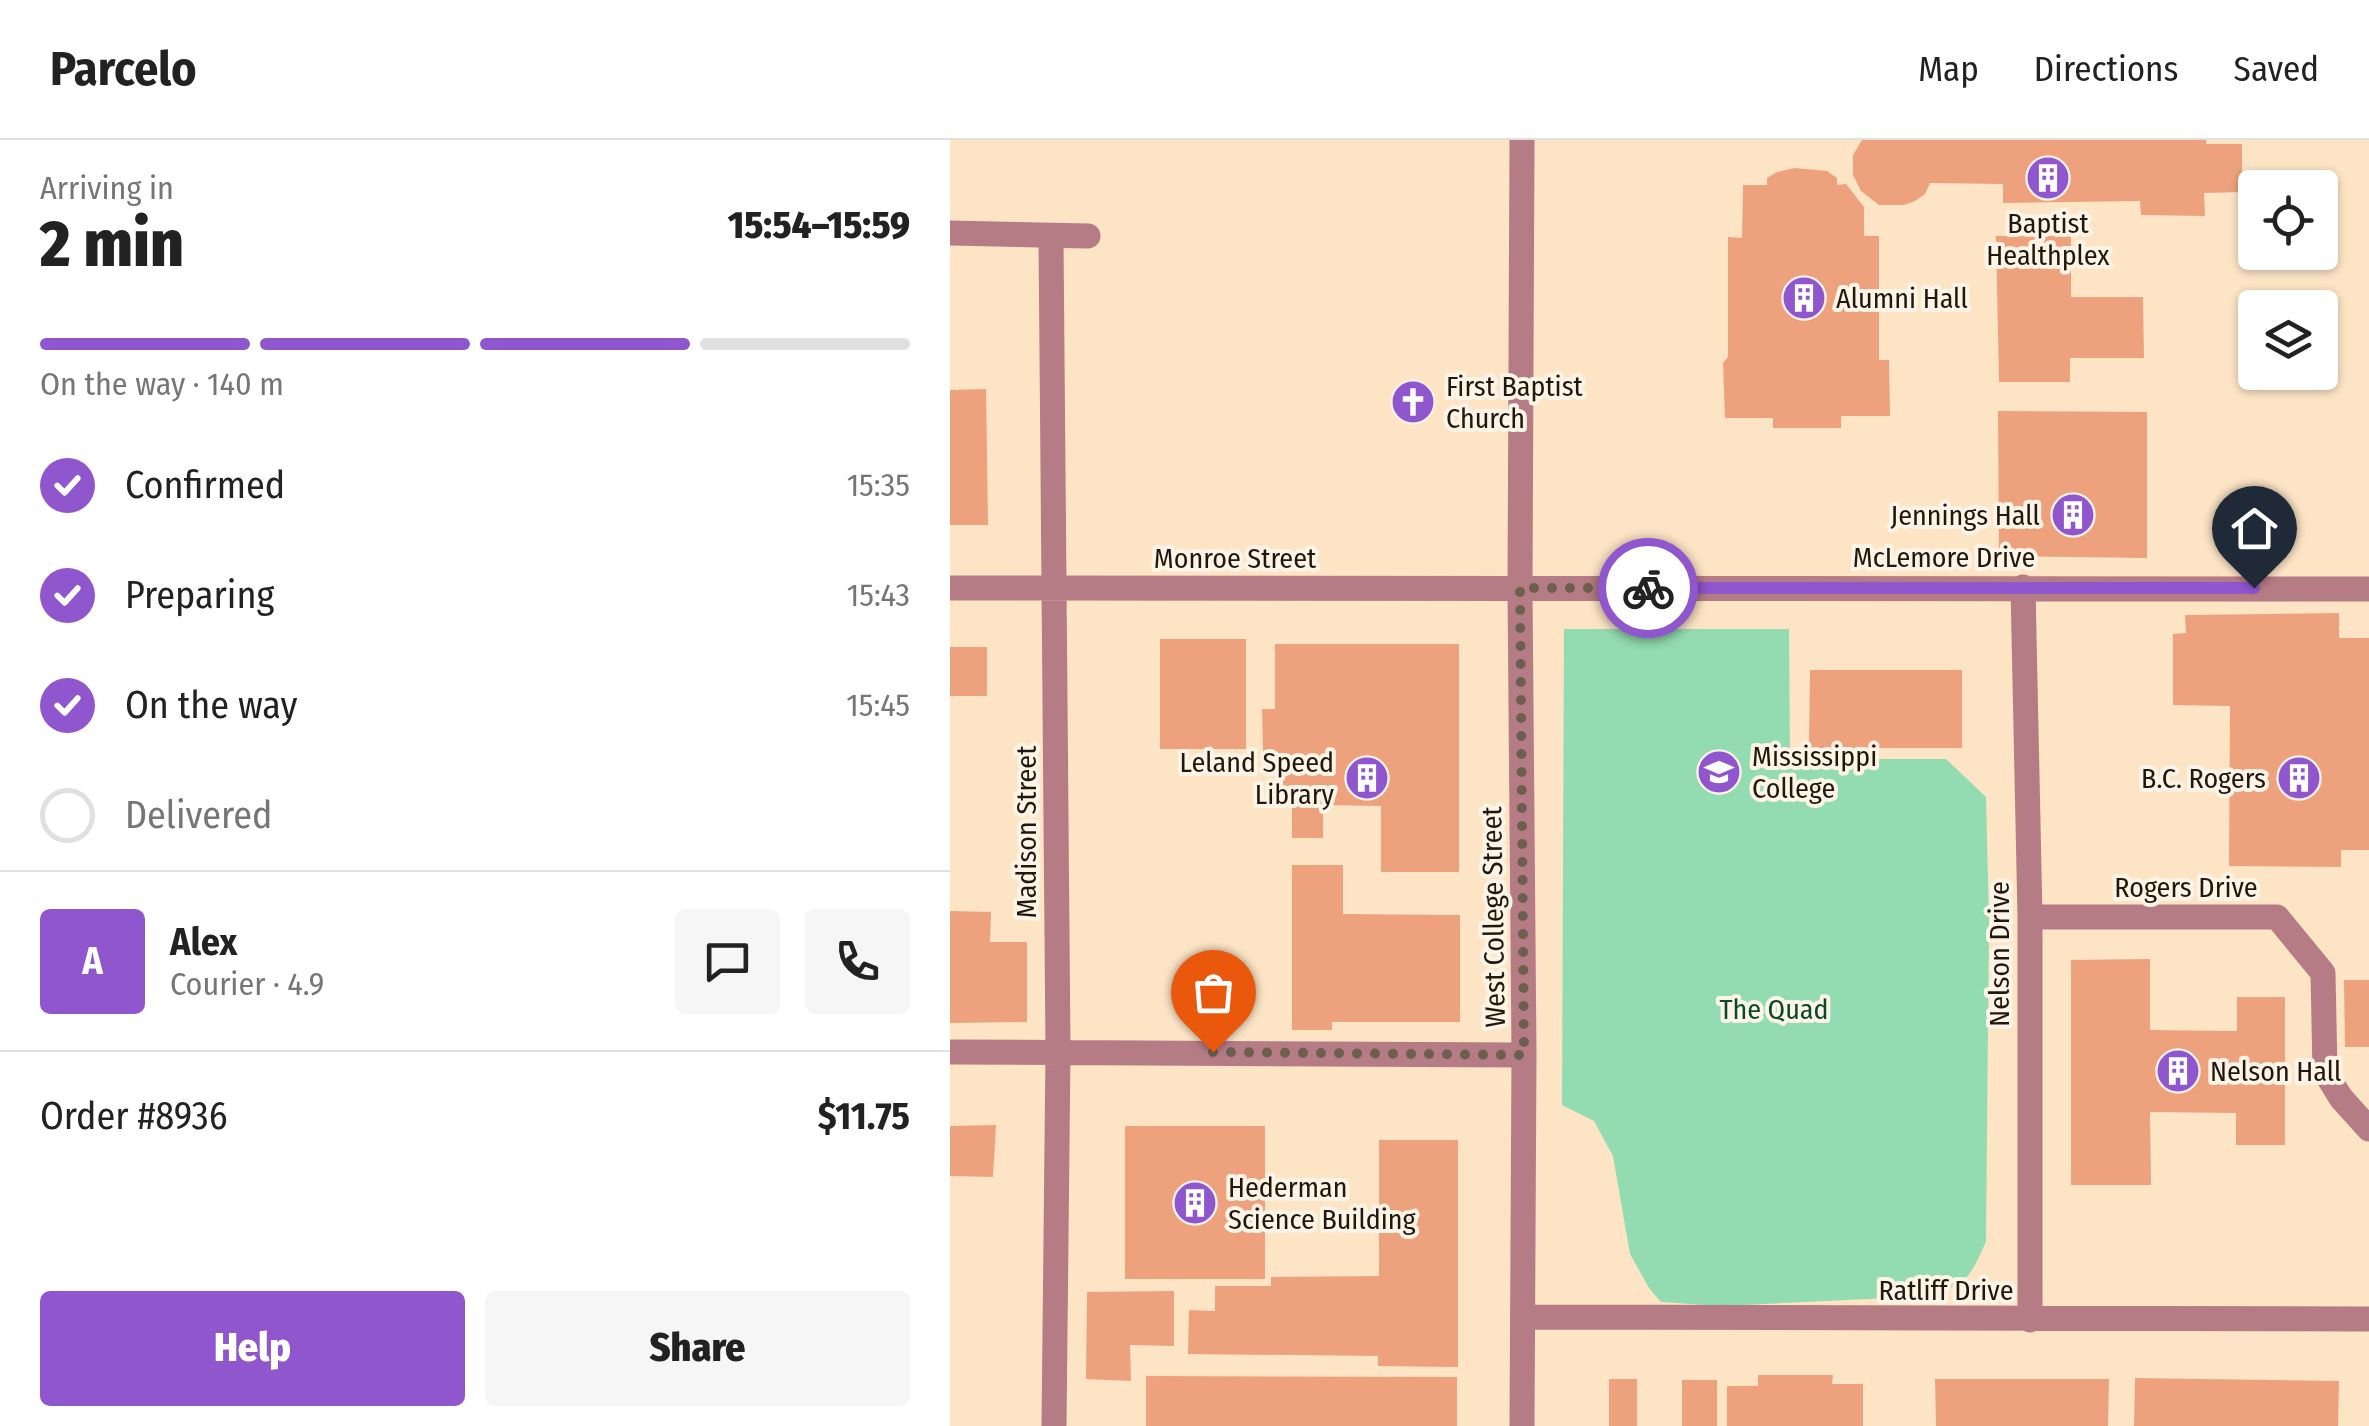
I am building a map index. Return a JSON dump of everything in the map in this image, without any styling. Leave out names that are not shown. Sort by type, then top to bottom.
[{"type":"street","name":"West College Street","points":[[1522,140],[1522,1426]]},
{"type":"street","points":[[950,233],[1088,236]]},
{"type":"street","name":"Madison Street","points":[[1051,238],[1058,1051],[1054,1426]]},
{"type":"street","name":"Nelson Drive","points":[[2023,587],[2030,916],[2030,1320]]},
{"type":"street","name":"Monroe Street","points":[[950,588],[1520,588]]},
{"type":"street","name":"McLemore Drive","points":[[1520,588],[2369,589]]},
{"type":"street","name":"Rogers Drive","points":[[2030,916],[2278,916],[2322,973],[2324,1072],[2369,1129]]},
{"type":"street","points":[[950,1052],[1524,1055]]},
{"type":"street","name":"Ratliff Drive","points":[[1524,1317],[2369,1319]]},
{"type":"green space","name":"The Quad","points":[[1564,629],[1789,629],[1790,759],[1946,759],[1986,797],[1986,1241],[1972,1270],[1952,1288],[1930,1296],[1721,1306],[1661,1302],[1649,1288],[1630,1254],[1613,1156],[1594,1121],[1562,1105]]},
{"type":"building","name":"Baptist Healthplex","points":[[1862,140],[2206,140],[2206,144],[2242,144],[2242,170],[2238,170],[2238,192],[2204,193],[2205,216],[2141,215],[2140,201],[2003,203],[2003,184],[1930,183],[1925,194],[1915,201],[1879,205],[1861,191],[1853,175],[1853,155]]},
{"type":"building","name":"Alumni Hall","points":[[1794,168],[1827,171],[1837,178],[1837,185],[1846,184],[1864,207],[1864,236],[1879,236],[1879,360],[1889,360],[1890,416],[1841,416],[1841,428],[1773,428],[1773,418],[1725,418],[1728,237],[1742,238],[1743,185],[1767,185],[1767,178]]},
{"type":"building","points":[[1996,236],[2071,236],[2071,297],[2143,297],[2144,358],[2070,358],[2070,382],[1999,382]]},
{"type":"building","points":[[986,389],[988,525],[950,525],[950,390]]},
{"type":"building","name":"Jennings Hall","points":[[1998,411],[2147,412],[2147,558],[1999,556]]},
{"type":"building","name":"B.C. Rogers","points":[[2339,613],[2339,638],[2369,638],[2369,850],[2341,850],[2341,867],[2229,866],[2230,706],[2173,705],[2173,634],[2186,633],[2185,615]]},
{"type":"building","points":[[1160,639],[1246,639],[1246,749],[1160,749]]},
{"type":"building","name":"Leland Speed Library","points":[[1275,644],[1459,644],[1459,872],[1381,872],[1381,806],[1323,805],[1323,838],[1292,838],[1292,805],[1275,805],[1275,752],[1263,751],[1262,709],[1275,709]]},
{"type":"building","points":[[950,647],[987,647],[987,696],[950,696]]},
{"type":"building","points":[[1810,670],[1962,670],[1962,748],[1809,748]]},
{"type":"building","points":[[1292,865],[1343,865],[1343,914],[1460,915],[1460,1022],[1332,1022],[1332,1030],[1292,1030]]},
{"type":"building","points":[[950,911],[991,912],[990,942],[1027,942],[1027,1022],[950,1023]]},
{"type":"building","name":"Nelson Hall","points":[[2150,959],[2150,1030],[2237,1031],[2237,997],[2285,997],[2285,1145],[2236,1145],[2236,1113],[2150,1112],[2151,1185],[2071,1185],[2071,960]]},
{"type":"building","points":[[2344,980],[2369,980],[2369,1047],[2345,1047]]},
{"type":"building","points":[[996,1125],[993,1177],[950,1176],[950,1126]]},
{"type":"building","name":"Hederman Science Building","points":[[1125,1126],[1265,1126],[1265,1279],[1125,1279]]},
{"type":"building","points":[[1379,1140],[1458,1140],[1458,1367],[1378,1366],[1378,1356],[1188,1354],[1189,1310],[1215,1311],[1215,1286],[1271,1286],[1271,1277],[1379,1276]]},
{"type":"building","points":[[1174,1291],[1174,1346],[1130,1345],[1131,1381],[1086,1379],[1087,1292]]},
{"type":"building","points":[[1758,1375],[1833,1375],[1832,1384],[1863,1384],[1863,1426],[1727,1426],[1727,1386],[1758,1386]]},
{"type":"building","points":[[1146,1376],[1457,1377],[1457,1426],[1146,1426]]},
{"type":"building","points":[[2135,1378],[2339,1381],[2338,1426],[2134,1426]]},
{"type":"building","points":[[1609,1379],[1637,1379],[1637,1426],[1609,1426]]},
{"type":"building","points":[[1935,1379],[2109,1379],[2108,1426],[1936,1426]]},
{"type":"building","points":[[1682,1380],[1717,1380],[1717,1426],[1682,1426]]},
{"type":"way so far","points":[[1213,1052],[1524,1055],[1520,588],[1648,588]]},
{"type":"place","name":"Baptist Healthplex","points":[[2048,178]]},
{"type":"place","name":"Alumni Hall","points":[[1804,298]]},
{"type":"place","name":"First Baptist Church","points":[[1413,402]]},
{"type":"place","name":"Jennings Hall","points":[[2073,515]]},
{"type":"place","name":"Mississippi College","points":[[1719,772]]},
{"type":"place","name":"Leland Speed Library","points":[[1367,778]]},
{"type":"place","name":"B.C. Rogers","points":[[2299,778]]},
{"type":"place","name":"Nelson Hall","points":[[2178,1071]]},
{"type":"place","name":"Hederman Science Building","points":[[1195,1203]]},
{"type":"route","points":[[1648,588],[2254,588]]}]
